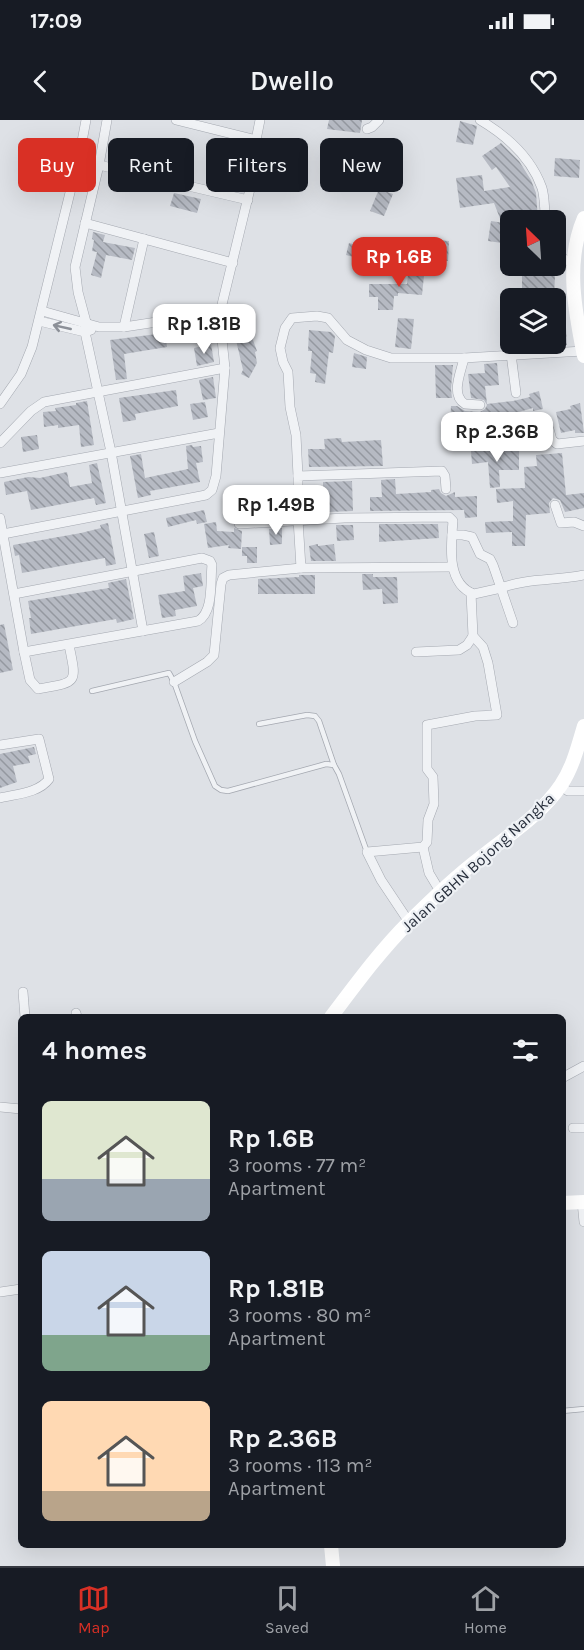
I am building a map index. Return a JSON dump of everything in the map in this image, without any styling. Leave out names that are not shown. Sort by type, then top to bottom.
[{"type":"street","points":[[0,404],[21,374],[39,321],[86,120]]},
{"type":"street","points":[[107,120],[75,267],[78,292],[123,512],[143,631]]},
{"type":"street","points":[[176,120],[248,138]]},
{"type":"street","points":[[256,138],[260,120]]},
{"type":"street","points":[[367,129],[379,120]]},
{"type":"street","points":[[480,120],[514,145],[530,164],[542,189],[545,210]]},
{"type":"street","points":[[99,165],[248,200]]},
{"type":"street","points":[[3,534],[206,495],[212,490],[216,476],[225,368],[218,321],[250,192]]},
{"type":"street","points":[[566,354],[584,354],[573,289],[573,263],[584,218]]},
{"type":"street","points":[[85,223],[233,262]]},
{"type":"street","points":[[124,327],[144,239]]},
{"type":"street","points":[[566,260],[573,263]]},
{"type":"street","points":[[42,311],[86,327]]},
{"type":"street","points":[[39,321],[86,327],[124,327],[195,316],[213,317],[218,321]]},
{"type":"street","points":[[301,568],[296,435],[290,407],[289,379],[280,348],[285,328],[292,318],[317,316],[328,318],[346,340],[384,357],[464,358],[511,354],[516,393]]},
{"type":"street","points":[[464,358],[457,389],[458,396],[465,404],[480,405]]},
{"type":"street","points":[[0,443],[31,411],[44,402],[225,368]]},
{"type":"street","points":[[549,429],[552,440],[557,444],[584,441]]},
{"type":"street","points":[[0,473],[219,433]]},
{"type":"street","points":[[298,476],[442,471],[445,476],[446,489]]},
{"type":"street","points":[[555,505],[561,523],[574,522],[584,526]]},
{"type":"street","points":[[239,524],[298,519],[449,517],[453,521],[452,567],[457,578],[471,593],[478,594],[517,583],[553,580],[584,574]]},
{"type":"street","points":[[0,518],[30,680],[39,689],[68,684],[73,679],[74,672],[69,645]]},
{"type":"street","points":[[452,535],[472,537],[480,554],[492,562],[513,623]]},
{"type":"street","points":[[14,594],[202,558],[210,561],[212,565],[207,610],[202,619],[24,652]]},
{"type":"street","points":[[174,682],[207,662],[214,655],[221,584],[223,578],[229,575],[240,572],[301,568],[452,567]]},
{"type":"street","points":[[416,652],[459,650],[467,645],[473,636],[471,593]]},
{"type":"street","points":[[423,847],[427,842],[428,820],[434,804],[433,777],[427,769],[427,725],[475,716],[497,715],[483,647],[473,636]]},
{"type":"street","name":"Jalan GBHN Bojong Nangka","points":[[333,1014],[368,968],[409,922],[477,860],[532,817],[560,786],[574,758],[584,726]]},
{"type":"street","points":[[0,745],[39,739],[49,779],[38,789],[0,798]]},
{"type":"street","points":[[560,786],[568,791],[584,791]]},
{"type":"street","points":[[409,922],[381,880],[367,852],[411,846],[423,847]]},
{"type":"street","points":[[423,847],[429,873],[441,893]]},
{"type":"street","points":[[23,992],[25,1014]]},
{"type":"street","points":[[566,1076],[584,1066]]},
{"type":"street","points":[[0,1107],[18,1109]]},
{"type":"street","points":[[573,1128],[584,1128]]},
{"type":"street","points":[[566,1195],[583,1199]]},
{"type":"street","points":[[566,1202],[583,1199]]},
{"type":"street","points":[[583,1199],[584,1222]]},
{"type":"street","points":[[0,1292],[18,1289]]},
{"type":"street","points":[[331,1548],[333,1566]]},
{"type":"lane","points":[[92,691],[166,672],[172,675],[195,741],[215,786],[221,790],[228,791],[326,764],[334,765]]},
{"type":"lane","points":[[260,723],[307,715],[315,716],[367,852]]},
{"type":"lane","points":[[566,1411],[584,1409]]},
{"type":"building","points":[[329,120],[362,120],[360,133],[327,129]]},
{"type":"building","points":[[460,121],[477,126],[473,145],[456,142]]},
{"type":"building","points":[[501,143],[519,161],[531,180],[536,193],[537,210],[500,210],[500,218],[494,203],[460,208],[456,178],[482,175],[484,191],[510,187],[496,167],[492,170],[482,156]]},
{"type":"building","points":[[555,158],[580,160],[579,178],[554,176]]},
{"type":"building","points":[[378,192],[393,194],[384,216],[370,211]]},
{"type":"building","points":[[174,193],[201,199],[197,213],[170,206]]},
{"type":"building","points":[[491,221],[500,222],[500,243],[488,241]]},
{"type":"building","points":[[93,232],[105,235],[103,242],[135,248],[132,260],[106,255],[101,278],[91,275],[97,252],[92,251]]},
{"type":"building","points":[[437,240],[449,241],[448,261],[435,260]]},
{"type":"building","points":[[349,243],[372,249],[369,261],[346,255]]},
{"type":"building","points":[[409,265],[425,266],[422,295],[398,293],[398,296],[394,296],[393,310],[378,310],[378,297],[369,297],[369,284],[407,284]]},
{"type":"building","points":[[522,276],[555,276],[554,288],[522,288]]},
{"type":"building","points":[[398,318],[414,319],[411,349],[395,347]]},
{"type":"building","points":[[309,330],[331,332],[335,336],[333,353],[329,352],[325,384],[315,382],[316,374],[310,373],[312,351],[308,351]]},
{"type":"building","points":[[250,332],[257,351],[255,352],[257,363],[249,378],[241,374],[243,370],[236,340],[242,339],[241,334]]},
{"type":"building","points":[[165,333],[167,347],[124,354],[127,379],[116,380],[110,340]]},
{"type":"building","points":[[211,344],[214,362],[197,366],[194,348]]},
{"type":"building","points":[[354,353],[367,357],[366,369],[352,367]]},
{"type":"building","points":[[497,363],[499,385],[485,386],[487,404],[530,397],[529,394],[539,391],[543,409],[533,411],[533,408],[508,415],[514,437],[504,439],[499,422],[450,423],[451,406],[457,406],[465,411],[480,412],[485,409],[487,405],[484,400],[471,398],[468,374],[485,373],[484,364]]},
{"type":"building","points":[[435,365],[453,365],[452,398],[436,398]]},
{"type":"building","points":[[213,377],[216,398],[203,400],[199,380]]},
{"type":"building","points":[[176,390],[178,406],[135,414],[136,420],[123,422],[119,398]]},
{"type":"building","points":[[87,401],[94,445],[81,447],[79,425],[44,427],[43,412],[56,411],[55,408]]},
{"type":"building","points":[[205,402],[208,417],[193,420],[190,404]]},
{"type":"building","points":[[580,403],[584,433],[575,433],[575,430],[561,433],[556,412],[571,409],[570,406]]},
{"type":"building","points":[[37,435],[39,449],[23,452],[21,437]]},
{"type":"building","points":[[341,438],[342,442],[381,440],[383,466],[309,467],[308,449],[325,449],[324,439]]},
{"type":"building","points":[[192,445],[193,447],[201,446],[203,462],[196,463],[200,482],[150,491],[151,495],[138,498],[130,456],[141,454],[145,478],[188,469],[186,446]]},
{"type":"building","points":[[519,450],[519,470],[499,470],[500,487],[490,488],[488,462],[472,464],[471,451]]},
{"type":"building","points":[[562,453],[566,495],[584,493],[584,508],[565,512],[560,500],[553,498],[549,503],[550,513],[526,515],[525,546],[512,546],[512,532],[486,533],[485,522],[513,521],[513,501],[497,503],[496,489],[525,488],[524,467],[537,466],[536,455]]},
{"type":"building","points":[[97,463],[106,503],[96,505],[94,498],[31,510],[27,491],[6,495],[4,482],[28,477],[40,478],[67,472],[70,487],[92,483],[89,465]]},
{"type":"building","points":[[395,479],[396,494],[431,492],[431,490],[439,489],[446,496],[455,492],[455,497],[477,496],[477,517],[465,518],[464,510],[370,511],[370,497],[382,497],[381,480]]},
{"type":"building","points":[[352,481],[353,511],[305,513],[305,498],[323,498],[323,482]]},
{"type":"building","points":[[249,491],[274,491],[273,514],[248,513]]},
{"type":"building","points":[[204,510],[207,522],[197,524],[196,520],[168,527],[166,518]]},
{"type":"building","points":[[216,522],[217,531],[234,532],[234,528],[242,531],[241,549],[228,548],[229,545],[208,548],[204,524]]},
{"type":"building","points":[[108,523],[116,564],[106,566],[105,558],[22,573],[19,555],[15,556],[13,545],[81,533],[101,528],[100,525]]},
{"type":"building","points":[[379,524],[438,524],[439,538],[379,542]]},
{"type":"building","points":[[336,525],[353,525],[354,540],[337,541]]},
{"type":"building","points":[[282,528],[282,544],[270,545],[269,529]]},
{"type":"building","points":[[154,532],[159,556],[149,558],[144,534]]},
{"type":"building","points":[[318,544],[318,546],[334,544],[336,561],[311,561],[309,546]]},
{"type":"building","points":[[242,547],[257,547],[257,563],[247,563],[247,556],[242,556]]},
{"type":"building","points":[[201,573],[203,586],[193,588],[197,606],[175,610],[176,616],[162,618],[158,595],[185,591],[183,576]]},
{"type":"building","points":[[362,574],[373,574],[373,577],[397,577],[398,603],[383,604],[382,589],[363,590]]},
{"type":"building","points":[[299,575],[315,575],[315,594],[258,594],[258,579],[299,577]]},
{"type":"building","points":[[126,579],[134,619],[117,623],[116,619],[31,634],[28,601],[109,588],[108,583]]},
{"type":"building","points":[[4,624],[13,670],[0,673],[0,625]]},
{"type":"building","points":[[34,747],[36,754],[28,756],[30,763],[13,766],[17,782],[0,788],[0,754]]}]
